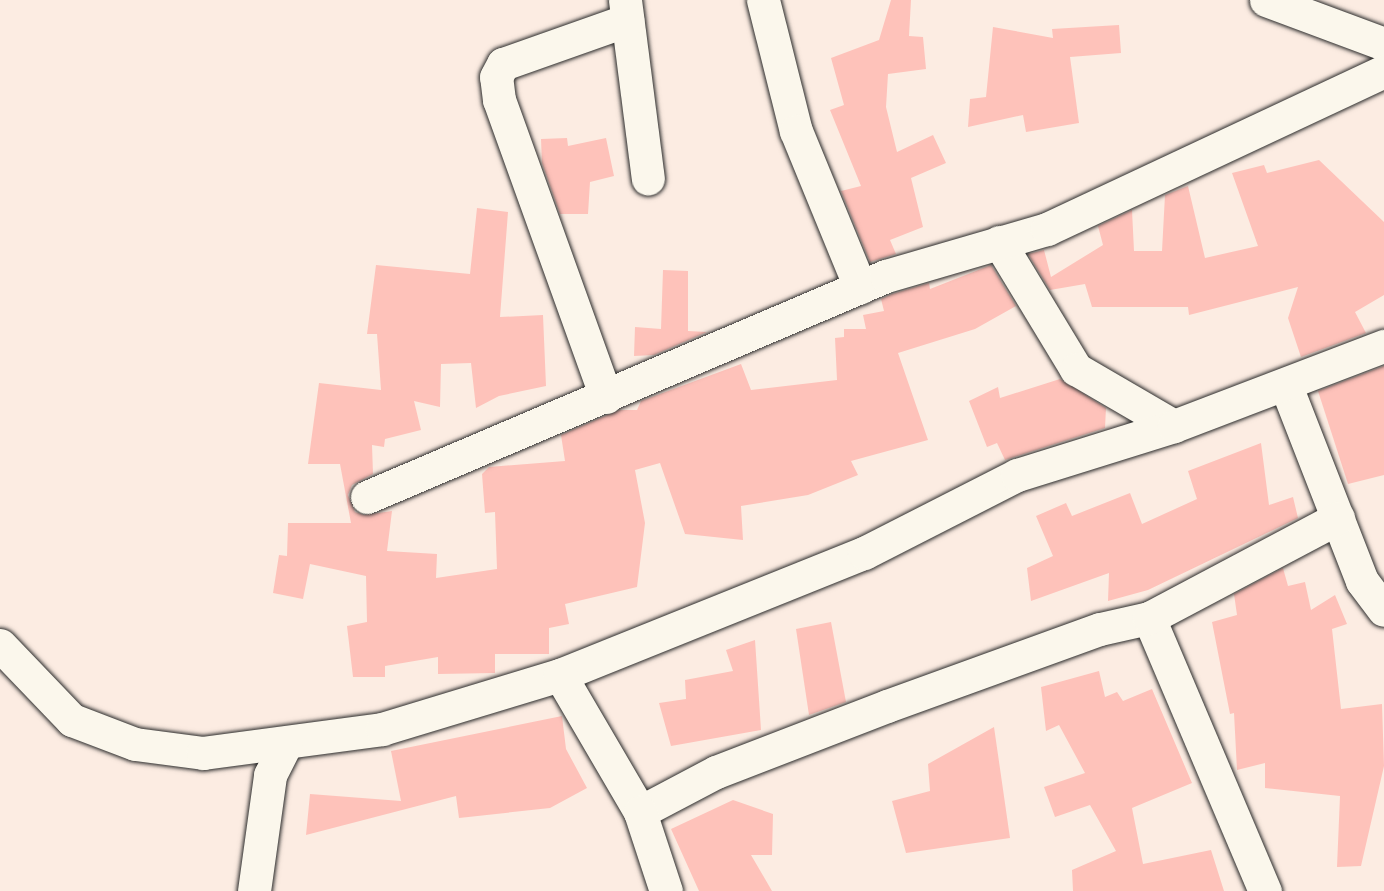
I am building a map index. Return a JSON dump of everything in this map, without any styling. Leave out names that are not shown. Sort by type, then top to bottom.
[{"type":"street","points":[[763,0],[796,131],[860,287]]},
{"type":"street","points":[[1266,0],[1384,44]]},
{"type":"street","points":[[606,397],[499,100],[496,77],[503,64],[626,10],[648,179]]},
{"type":"street","points":[[367,497],[860,287],[999,242],[1047,229],[1384,71]]},
{"type":"street","points":[[999,242],[1076,369],[1174,426]]},
{"type":"street","points":[[0,645],[72,720],[135,744],[203,753],[286,744],[382,729],[560,675],[864,553],[1017,475],[1174,426],[1286,386],[1384,346]]},
{"type":"street","points":[[1286,386],[1362,581],[1384,610]]},
{"type":"street","points":[[640,812],[716,772],[876,710],[1100,629],[1149,618],[1338,518]]},
{"type":"street","points":[[1149,618],[1265,891]]},
{"type":"street","points":[[560,675],[640,812],[666,891]]},
{"type":"street","points":[[255,891],[270,775],[286,744]]},
{"type":"building","points":[[891,0],[911,0],[909,36],[923,37],[926,69],[888,74],[886,107],[897,152],[933,135],[946,163],[911,178],[923,227],[890,240],[896,254],[870,262],[841,191],[861,186],[830,110],[844,105],[831,58],[879,40]]},
{"type":"building","points":[[1119,25],[1121,53],[1070,57],[1079,123],[1026,132],[1023,115],[968,127],[970,99],[986,97],[993,27],[1053,38],[1052,29]]},
{"type":"building","points":[[567,138],[568,146],[606,138],[614,176],[590,182],[588,214],[560,214],[542,163],[541,139]]},
{"type":"building","points":[[1319,160],[1384,222],[1384,295],[1355,312],[1366,333],[1301,357],[1288,318],[1298,287],[1189,315],[1188,307],[1092,307],[1085,284],[1050,290],[1028,254],[1044,250],[1051,277],[1103,245],[1098,226],[1132,210],[1134,251],[1162,251],[1165,195],[1188,186],[1205,258],[1258,246],[1232,173],[1264,165],[1267,173]]},
{"type":"building","points":[[477,208],[508,212],[500,317],[543,315],[546,386],[499,396],[476,408],[471,363],[441,364],[440,407],[414,401],[421,430],[385,439],[384,447],[372,445],[373,474],[352,485],[348,495],[355,512],[364,515],[392,511],[387,551],[437,554],[436,578],[497,569],[495,512],[485,513],[482,474],[489,467],[565,461],[561,435],[619,410],[637,410],[641,401],[741,364],[751,390],[837,380],[835,338],[844,337],[844,329],[866,329],[863,315],[884,311],[881,299],[892,294],[929,283],[930,289],[991,265],[1016,306],[975,329],[898,353],[928,440],[851,461],[858,475],[808,495],[741,506],[743,540],[685,534],[660,463],[635,470],[645,523],[637,587],[565,604],[569,624],[549,628],[549,654],[495,654],[495,673],[438,674],[438,657],[385,666],[385,677],[353,677],[347,626],[367,622],[366,576],[310,564],[303,599],[273,593],[279,555],[287,556],[288,523],[351,523],[340,464],[308,464],[319,383],[381,390],[377,334],[367,334],[376,265],[470,274]]},
{"type":"building","points":[[663,270],[688,271],[688,331],[707,332],[654,355],[634,356],[635,327],[661,329]]},
{"type":"building","points":[[1384,366],[1384,475],[1348,484],[1318,391]]},
{"type":"building","points":[[1060,379],[1106,408],[1105,428],[1005,460],[997,443],[987,447],[969,401],[998,387],[1000,398]]},
{"type":"building","points":[[1261,443],[1269,505],[1293,497],[1298,518],[1148,590],[1108,601],[1109,573],[1031,601],[1027,568],[1053,556],[1036,516],[1066,503],[1072,516],[1130,493],[1142,524],[1197,499],[1188,471]]},
{"type":"building","points":[[1283,568],[1288,586],[1305,582],[1311,610],[1335,595],[1347,624],[1332,629],[1341,709],[1382,704],[1384,766],[1361,866],[1337,867],[1340,796],[1265,788],[1265,763],[1237,770],[1234,713],[1230,714],[1212,622],[1237,615],[1234,594]]},
{"type":"building","points":[[831,622],[846,702],[809,715],[796,629]]},
{"type":"building","points":[[755,640],[761,730],[671,746],[659,703],[686,699],[685,680],[733,671],[726,650]]},
{"type":"building","points":[[1099,671],[1105,697],[1117,692],[1123,701],[1152,689],[1192,783],[1132,808],[1143,864],[1211,850],[1224,891],[1073,891],[1072,870],[1116,851],[1090,805],[1055,817],[1044,787],[1085,773],[1059,725],[1046,731],[1041,687]]},
{"type":"building","points":[[562,716],[566,749],[587,788],[550,808],[459,818],[456,796],[306,835],[310,794],[401,801],[391,751]]},
{"type":"building","points":[[994,727],[1010,838],[906,853],[892,801],[930,791],[928,764]]},
{"type":"building","points":[[733,800],[773,814],[772,855],[751,855],[772,891],[699,891],[671,829]]}]
